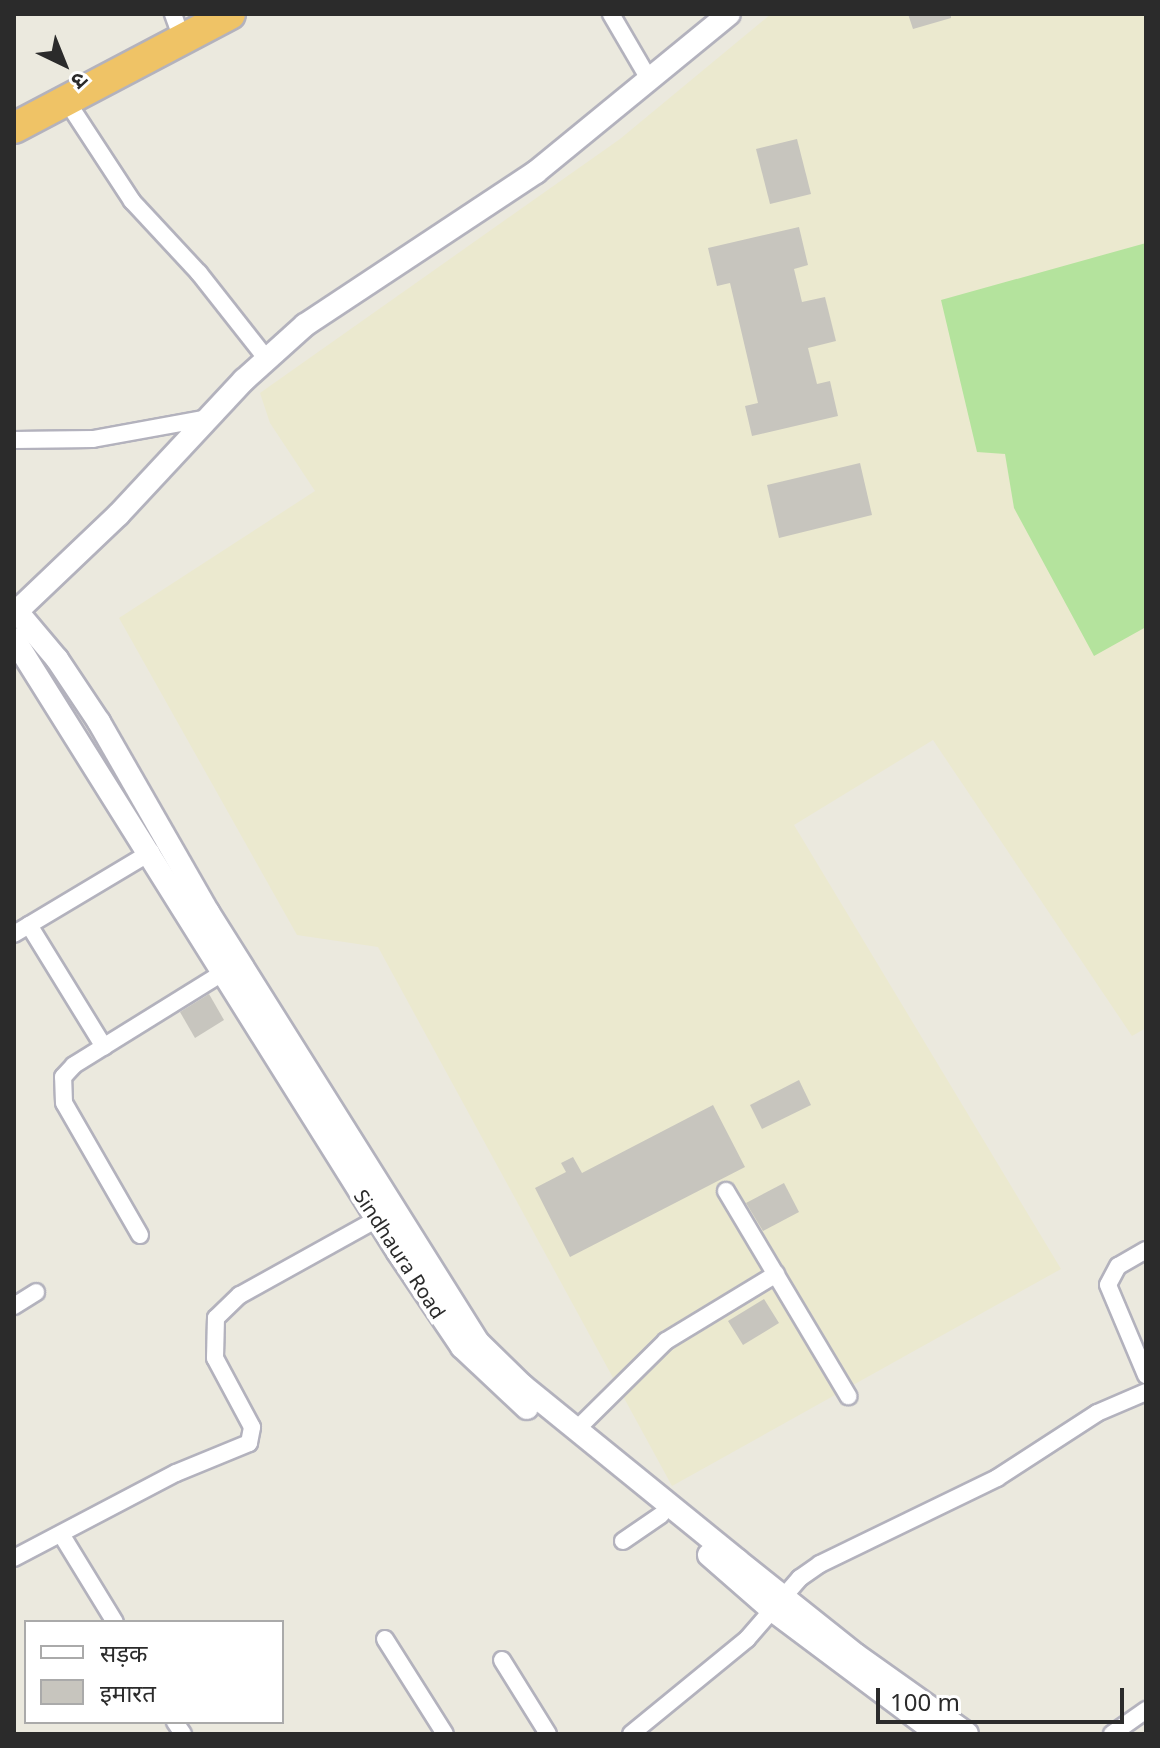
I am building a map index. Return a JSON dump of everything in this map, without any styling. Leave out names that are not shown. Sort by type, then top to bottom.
[{"type":"highway","points":[[14,128],[230,14]]},
{"type":"highway","points":[[14,109],[183,18]]},
{"type":"street","points":[[611,14],[649,79]]},
{"type":"street","points":[[729,14],[536,172],[339,302],[266,358],[211,418],[16,611],[99,722],[216,925],[478,1342],[778,1603],[967,1734]]},
{"type":"street","points":[[66,100],[132,201],[266,358]]},
{"type":"street","points":[[14,440],[93,439],[211,418]]},
{"type":"street","name":"Sindhaura Road","points":[[14,639],[151,852],[377,1219],[462,1347],[494,1381],[661,1515],[778,1603],[938,1734]]},
{"type":"street","points":[[104,1047],[21,930],[151,852]]},
{"type":"street","points":[[140,1235],[60,1090],[63,1077],[74,1065],[224,972]]},
{"type":"street","points":[[726,1191],[848,1396]]},
{"type":"street","points":[[14,1558],[176,1473],[249,1443],[252,1427],[215,1358],[216,1318],[240,1295],[377,1219]]},
{"type":"street","points":[[1146,1250],[1118,1266],[1108,1285],[1146,1375]]},
{"type":"street","points":[[577,1429],[648,1355],[776,1274]]},
{"type":"street","points":[[14,1306],[36,1292]]},
{"type":"street","points":[[631,1734],[747,1639],[778,1603],[820,1564],[997,1478],[1097,1413],[1146,1392]]},
{"type":"street","points":[[623,1541],[661,1515]]},
{"type":"street","points":[[61,1534],[114,1620]]},
{"type":"street","points":[[385,1639],[445,1734]]},
{"type":"street","points":[[502,1660],[548,1734]]},
{"type":"street","points":[[1112,1734],[1146,1710]]},
{"type":"shaded area","points":[[771,14],[1146,14],[1146,1028],[1132,1036],[933,740],[794,825],[1061,1269],[672,1486],[378,947],[297,935],[119,618],[315,491],[270,423],[260,393],[620,139]]},
{"type":"green space","points":[[1146,243],[1146,627],[1094,656],[1014,508],[1005,454],[977,452],[941,300]]},
{"type":"building","points":[[908,14],[951,14],[951,18],[913,29]]},
{"type":"building","points":[[797,139],[811,194],[770,204],[756,149]]},
{"type":"building","points":[[799,227],[808,265],[794,269],[802,302],[825,297],[836,341],[808,348],[817,384],[830,381],[838,416],[752,436],[745,406],[758,403],[730,283],[717,286],[708,248]]},
{"type":"building","points":[[860,463],[872,515],[779,538],[767,485]]},
{"type":"building","points":[[209,994],[224,1020],[195,1038],[180,1012]]},
{"type":"building","points":[[799,1080],[811,1105],[762,1129],[750,1105]]},
{"type":"building","points":[[713,1105],[745,1167],[570,1257],[535,1188],[566,1172],[561,1163],[573,1157],[582,1173]]},
{"type":"building","points":[[784,1183],[799,1212],[763,1231],[746,1203]]},
{"type":"building","points":[[764,1299],[779,1323],[743,1345],[728,1321]]}]
